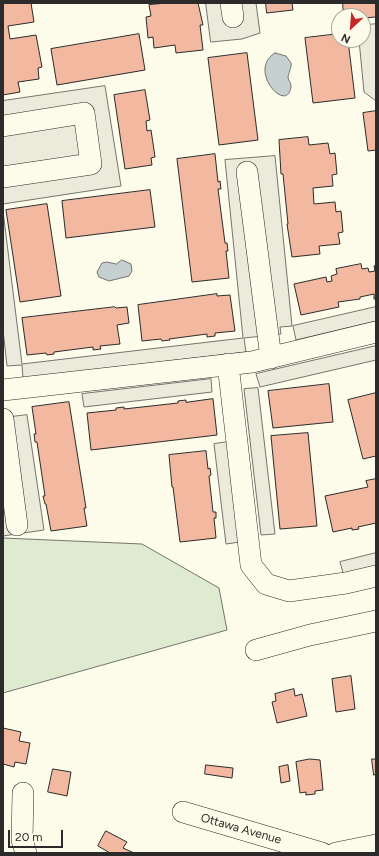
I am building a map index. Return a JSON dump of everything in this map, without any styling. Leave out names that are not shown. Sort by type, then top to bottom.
[{"type":"street","points":[[3,126],[84,113],[91,164],[3,177]]},
{"type":"street","points":[[247,172],[272,358]]},
{"type":"street","points":[[3,390],[252,362],[376,332]]},
{"type":"street","points":[[228,364],[251,565],[266,584],[289,591],[346,583],[376,576]]},
{"type":"street","points":[[3,419],[17,525]]},
{"type":"street","points":[[256,650],[310,635],[376,621]]},
{"type":"street","points":[[23,793],[22,840],[26,853]]},
{"type":"street","name":"Ottawa Avenue","points":[[183,812],[322,853]]},
{"type":"street","points":[[336,853],[376,845]]},
{"type":"green space","points":[[3,538],[142,544],[219,588],[227,630],[3,693]]},
{"type":"shaded area","points":[[206,3],[256,3],[260,33],[242,39],[211,42]]},
{"type":"shaded area","points":[[376,24],[376,101],[364,92],[360,48],[371,48],[371,25]]},
{"type":"shaded area","points":[[275,53],[286,56],[291,63],[288,78],[291,86],[288,94],[283,96],[271,87],[265,70],[267,61]]},
{"type":"shaded area","points":[[105,86],[121,186],[3,204],[3,101]]},
{"type":"shaded area","points":[[275,156],[292,326],[280,327],[281,334],[244,338],[246,352],[23,378],[22,365],[7,366],[3,330],[3,211],[22,364],[243,338],[225,160]]},
{"type":"shaded area","points":[[122,260],[131,264],[132,271],[129,276],[109,281],[99,277],[97,272],[102,263],[107,262],[116,264]]},
{"type":"shaded area","points":[[376,307],[376,321],[296,340],[293,326]]},
{"type":"shaded area","points":[[376,346],[376,360],[260,387],[256,374]]},
{"type":"shaded area","points":[[211,379],[212,392],[84,407],[82,394]]},
{"type":"shaded area","points":[[258,388],[275,534],[261,535],[244,389]]},
{"type":"shaded area","points":[[27,415],[44,530],[3,536],[3,418]]},
{"type":"shaded area","points":[[228,442],[240,542],[226,544],[214,444]]},
{"type":"shaded area","points":[[376,553],[376,568],[344,576],[340,562]]},
{"type":"building","points":[[3,3],[31,3],[34,22],[8,26],[10,39],[36,35],[42,67],[38,68],[39,79],[18,82],[20,92],[3,95]]},
{"type":"building","points":[[167,3],[198,3],[203,25],[200,25],[203,50],[176,53],[175,45],[154,48],[153,37],[148,38],[146,17],[151,16],[149,5]]},
{"type":"building","points":[[266,3],[292,3],[293,10],[267,13]]},
{"type":"building","points":[[343,3],[376,3],[376,17],[371,17],[371,8],[343,8]]},
{"type":"building","points":[[139,34],[145,70],[57,85],[51,49]]},
{"type":"building","points":[[331,35],[331,48],[349,48],[355,98],[313,103],[305,38]]},
{"type":"building","points":[[247,53],[258,140],[219,145],[208,58]]},
{"type":"building","points":[[145,90],[150,120],[146,121],[147,131],[151,130],[155,157],[151,158],[152,165],[125,169],[114,95]]},
{"type":"building","points":[[376,111],[376,150],[368,151],[363,113]]},
{"type":"building","points":[[308,137],[309,145],[328,143],[330,154],[335,153],[337,174],[332,175],[333,186],[313,188],[314,204],[335,202],[336,212],[341,211],[343,232],[338,233],[340,244],[319,246],[320,254],[292,257],[287,224],[283,174],[281,174],[279,140]]},
{"type":"building","points":[[215,154],[218,182],[220,181],[221,189],[218,189],[225,243],[227,243],[228,251],[226,251],[229,278],[192,282],[177,159]]},
{"type":"building","points":[[150,190],[155,227],[66,238],[62,201]]},
{"type":"building","points":[[47,204],[61,296],[20,302],[6,210]]},
{"type":"building","points":[[361,264],[362,269],[368,268],[369,272],[375,271],[374,266],[376,265],[376,299],[374,299],[374,294],[360,297],[360,299],[338,302],[339,307],[301,315],[294,284],[326,277],[327,282],[332,281],[331,276],[337,274],[336,269]]},
{"type":"building","points":[[217,294],[217,296],[230,295],[235,331],[215,333],[215,336],[207,337],[207,334],[162,341],[161,339],[142,341],[138,305]]},
{"type":"building","points":[[115,307],[127,307],[129,323],[117,325],[120,344],[100,346],[101,349],[93,350],[93,347],[54,352],[54,354],[47,355],[46,353],[27,355],[22,318]]},
{"type":"building","points":[[329,384],[333,422],[273,428],[268,391]]},
{"type":"building","points":[[376,393],[376,456],[363,459],[348,400]]},
{"type":"building","points":[[213,399],[217,435],[91,450],[87,413],[116,410],[116,408],[124,407],[124,409],[178,403],[178,401],[186,400],[186,402]]},
{"type":"building","points":[[69,402],[86,508],[84,508],[87,526],[51,531],[43,496],[45,496],[37,442],[35,442],[34,434],[36,434],[32,407]]},
{"type":"building","points":[[308,433],[317,526],[280,529],[271,436]]},
{"type":"building","points":[[206,451],[208,469],[210,468],[211,475],[209,476],[213,512],[216,512],[216,518],[214,518],[216,538],[180,542],[169,455]]},
{"type":"building","points":[[376,479],[376,523],[358,527],[359,529],[352,530],[352,528],[333,532],[325,496],[368,487],[366,481]]},
{"type":"building","points":[[351,676],[355,709],[336,712],[332,679]]},
{"type":"building","points":[[294,689],[295,696],[302,694],[307,716],[277,723],[272,702],[276,701],[275,694]]},
{"type":"building","points":[[3,728],[21,732],[19,741],[30,743],[26,764],[15,762],[14,767],[3,764]]},
{"type":"building","points":[[310,759],[320,760],[323,790],[315,791],[315,794],[306,795],[306,792],[300,793],[296,762]]},
{"type":"building","points":[[372,759],[376,759],[376,774],[374,775]]},
{"type":"building","points":[[206,765],[233,768],[232,778],[205,774]]},
{"type":"building","points":[[288,765],[290,781],[281,783],[279,767]]},
{"type":"building","points":[[53,769],[71,772],[67,796],[48,792]]},
{"type":"building","points":[[106,831],[127,842],[123,848],[134,853],[110,853],[98,846]]}]
